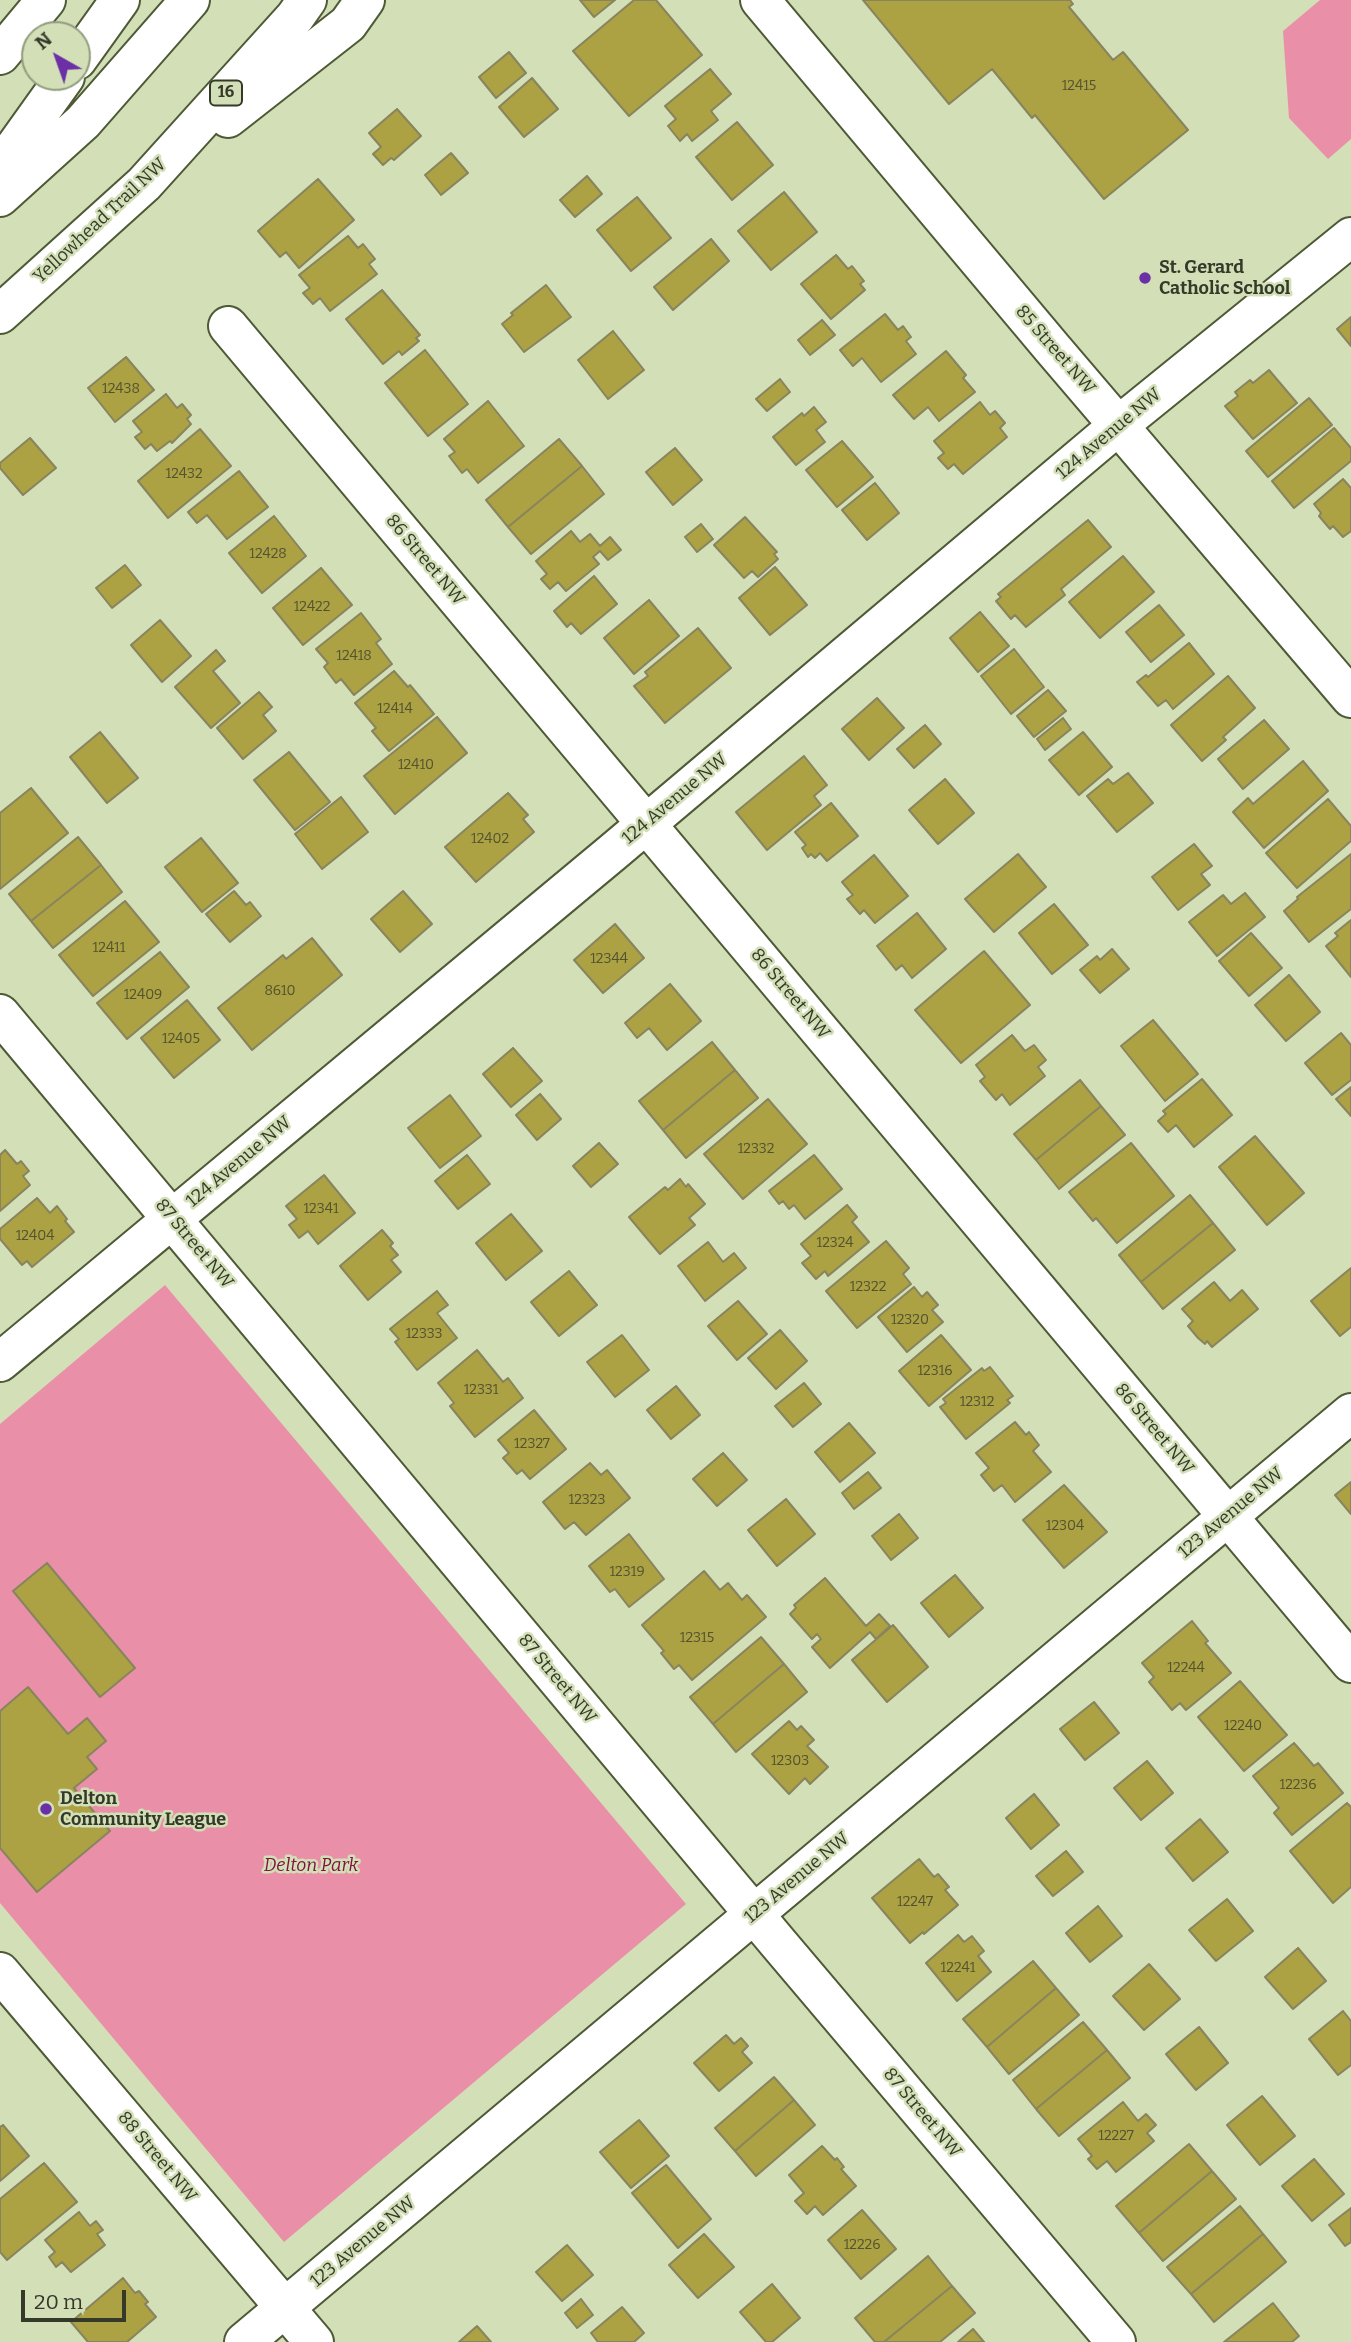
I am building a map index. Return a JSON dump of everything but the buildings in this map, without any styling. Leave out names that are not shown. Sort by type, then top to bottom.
[{"type":"main road","points":[[0,55],[46,0]]},
{"type":"main road","points":[[91,40],[120,0]]},
{"type":"main road","points":[[0,197],[83,122],[190,0]]},
{"type":"main road","name":"Yellowhead Trail NW","points":[[0,314],[144,184],[295,18],[307,0]]},
{"type":"main road","points":[[144,184],[348,24],[365,0]]},
{"type":"main road","name":"85 Street NW","points":[[760,0],[1351,698]]},
{"type":"main road","points":[[0,167],[55,91]]},
{"type":"main road","name":"124 Avenue NW","points":[[0,1362],[1119,425],[1351,237]]},
{"type":"main road","name":"86 Street NW","points":[[228,326],[1351,1663]]},
{"type":"main road","name":"87 Street NW","points":[[0,1014],[1116,2342]]},
{"type":"main road","name":"123 Avenue NW","points":[[244,2342],[1351,1413]]},
{"type":"main road","name":"88 Street NW","points":[[0,1972],[314,2342]]},
{"type":"green space","points":[[1320,0],[1351,0],[1351,139],[1328,159],[1289,118],[1283,31]]},
{"type":"green space","name":"Delton Park","points":[[165,1285],[686,1904],[284,2242],[0,1903],[0,1424]]},
{"type":"place","name":"St. Gerard Catholic School","points":[[1145,278]]},
{"type":"place","name":"Delton Community League","points":[[46,1809]]}]
